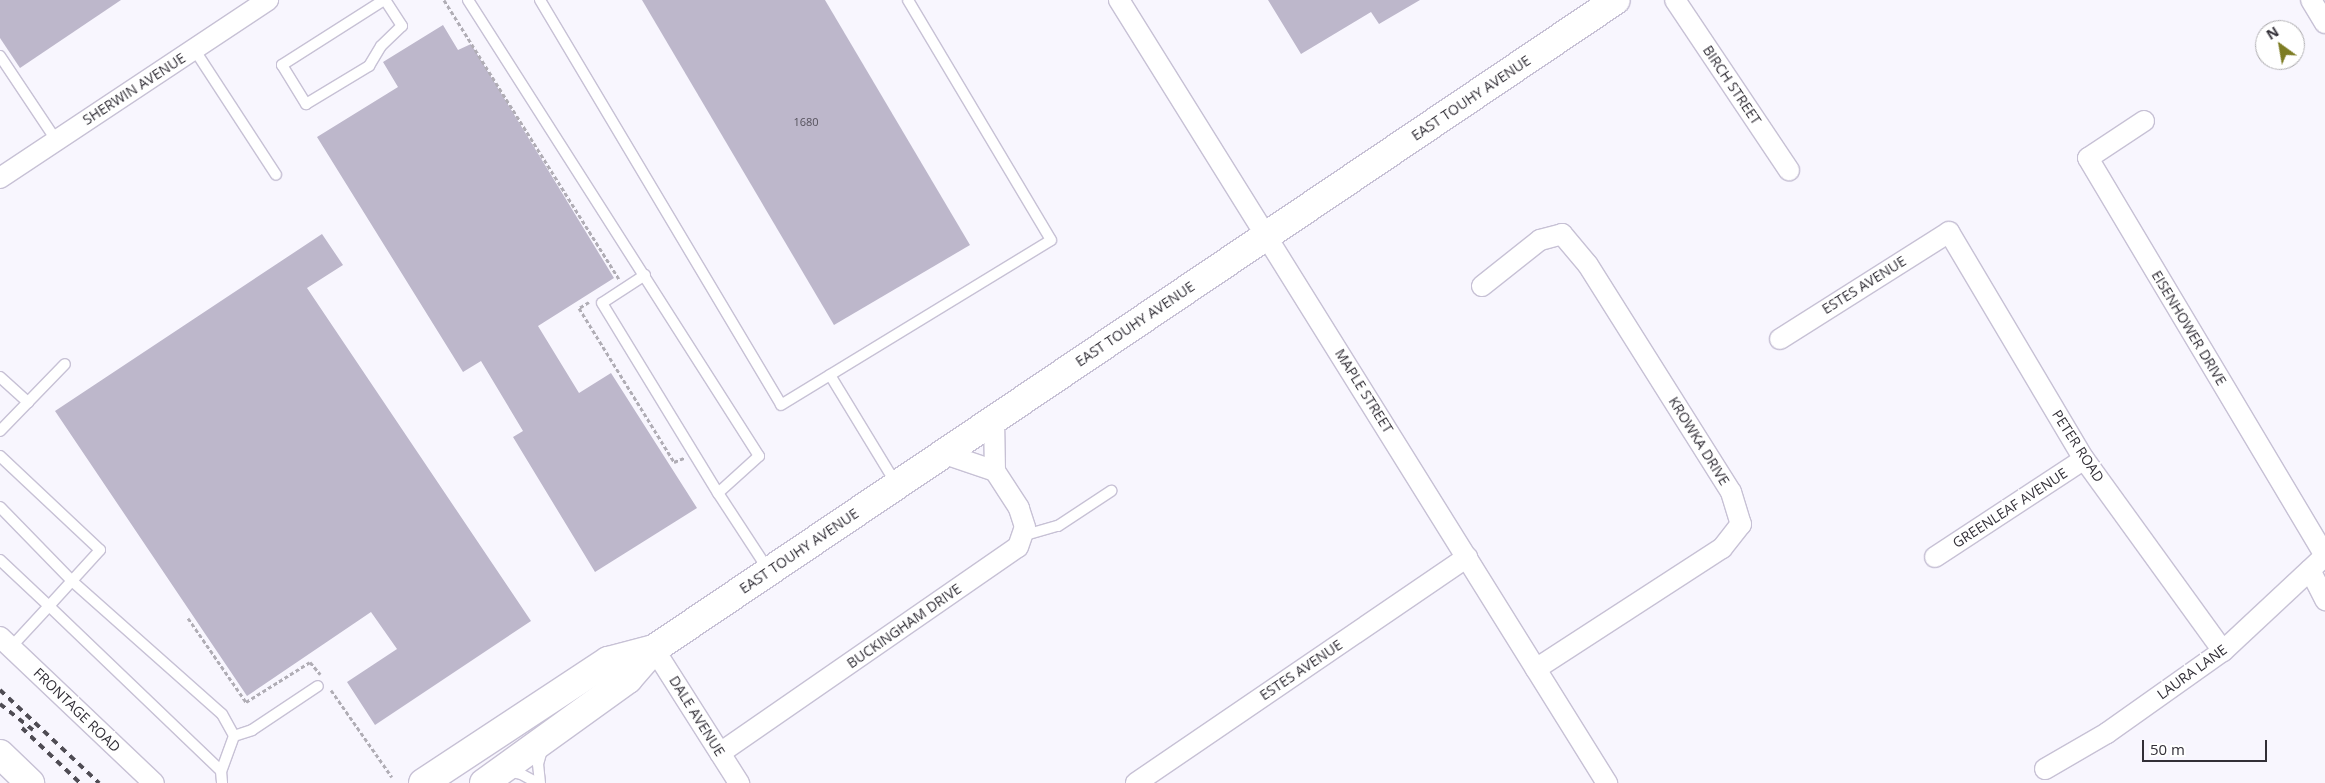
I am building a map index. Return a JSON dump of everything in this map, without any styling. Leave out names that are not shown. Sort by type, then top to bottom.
[{"type":"main road","name":"EAST TOUHY AVENUE","points":[[491,778],[628,679],[654,649],[945,454],[1607,2]]},
{"type":"main road","name":"EAST TOUHY AVENUE","points":[[423,783],[608,662],[654,649]]},
{"type":"main road","points":[[0,754],[30,783]]},
{"type":"street","name":"SHERWIN AVENUE","points":[[1,174],[56,140],[268,0]]},
{"type":"street","name":"MAPLE STREET","points":[[1119,0],[1607,783]]},
{"type":"street","name":"BIRCH STREET","points":[[1675,0],[1789,170]]},
{"type":"street","points":[[2311,0],[2325,23]]},
{"type":"street","name":"EISENHOWER DRIVE","points":[[2144,121],[2088,158],[2325,556]]},
{"type":"street","name":"ESTES AVENUE","points":[[1780,338],[1948,232]]},
{"type":"street","name":"PETER ROAD","points":[[1948,232],[2084,459],[2223,652]]},
{"type":"street","name":"KROWKA DRIVE","points":[[1482,286],[1540,240],[1562,234],[1588,265],[1731,492],[1741,524],[1722,548],[1536,669]]},
{"type":"street","points":[[994,420],[995,471],[1019,508],[1025,527],[1021,536]]},
{"type":"street","points":[[945,454],[995,471]]},
{"type":"street","name":"GREENLEAF AVENUE","points":[[1935,557],[2084,459]]},
{"type":"street","name":"BUCKINGHAM DRIVE","points":[[720,753],[1018,547],[1021,536]]},
{"type":"street","name":"LAURA LANE","points":[[2045,769],[2107,733],[2223,652],[2325,556]]},
{"type":"street","name":"ESTES AVENUE","points":[[1136,783],[1467,557]]},
{"type":"street","points":[[2310,570],[2325,600]]},
{"type":"street","name":"FRONTAGE ROAD","points":[[6,642],[154,783]]},
{"type":"street","name":"DALE AVENUE","points":[[654,649],[739,783]]},
{"type":"lane","points":[[384,0],[402,26],[381,46],[369,66],[306,104],[282,65],[384,0]]},
{"type":"lane","points":[[468,0],[759,456],[718,493]]},
{"type":"lane","points":[[540,0],[781,405],[1051,240],[908,0]]},
{"type":"lane","points":[[194,49],[276,175]]},
{"type":"lane","points":[[0,56],[56,140]]},
{"type":"lane","points":[[645,275],[602,303],[718,493],[769,572]]},
{"type":"lane","points":[[0,431],[65,364]]},
{"type":"lane","points":[[830,375],[898,485]]},
{"type":"lane","points":[[0,378],[28,402]]},
{"type":"lane","points":[[0,456],[100,550],[49,606],[6,642]]},
{"type":"lane","points":[[1021,536],[1058,526],[1111,491]]},
{"type":"lane","points":[[0,507],[72,581],[222,714],[234,736],[221,771],[222,783]]},
{"type":"lane","points":[[0,560],[221,771]]},
{"type":"lane","points":[[234,736],[252,730],[318,686]]},
{"type":"lane","points":[[491,778],[512,771],[538,783],[538,764],[545,740]]},
{"type":"path","points":[[444,0],[621,282],[612,287]]},
{"type":"path","points":[[596,297],[579,308],[674,462],[688,459]]},
{"type":"building","points":[[0,0],[121,0],[20,68],[0,38]]},
{"type":"building","points":[[642,0],[825,0],[970,245],[834,325]]},
{"type":"building","points":[[1268,0],[1420,0],[1379,24],[1371,12],[1301,54]]},
{"type":"building","points":[[443,25],[458,50],[471,44],[614,278],[538,326],[579,393],[611,373],[697,508],[595,572],[513,437],[523,431],[481,361],[463,372],[317,137],[398,87],[383,62]]},
{"type":"building","points":[[322,234],[343,265],[307,288],[531,621],[375,725],[347,682],[397,649],[371,612],[247,696],[55,411]]},
{"type":"railway","points":[[0,690],[99,783]]},
{"type":"railway","points":[[0,704],[33,730]]},
{"type":"railway","points":[[22,728],[80,783]]}]
